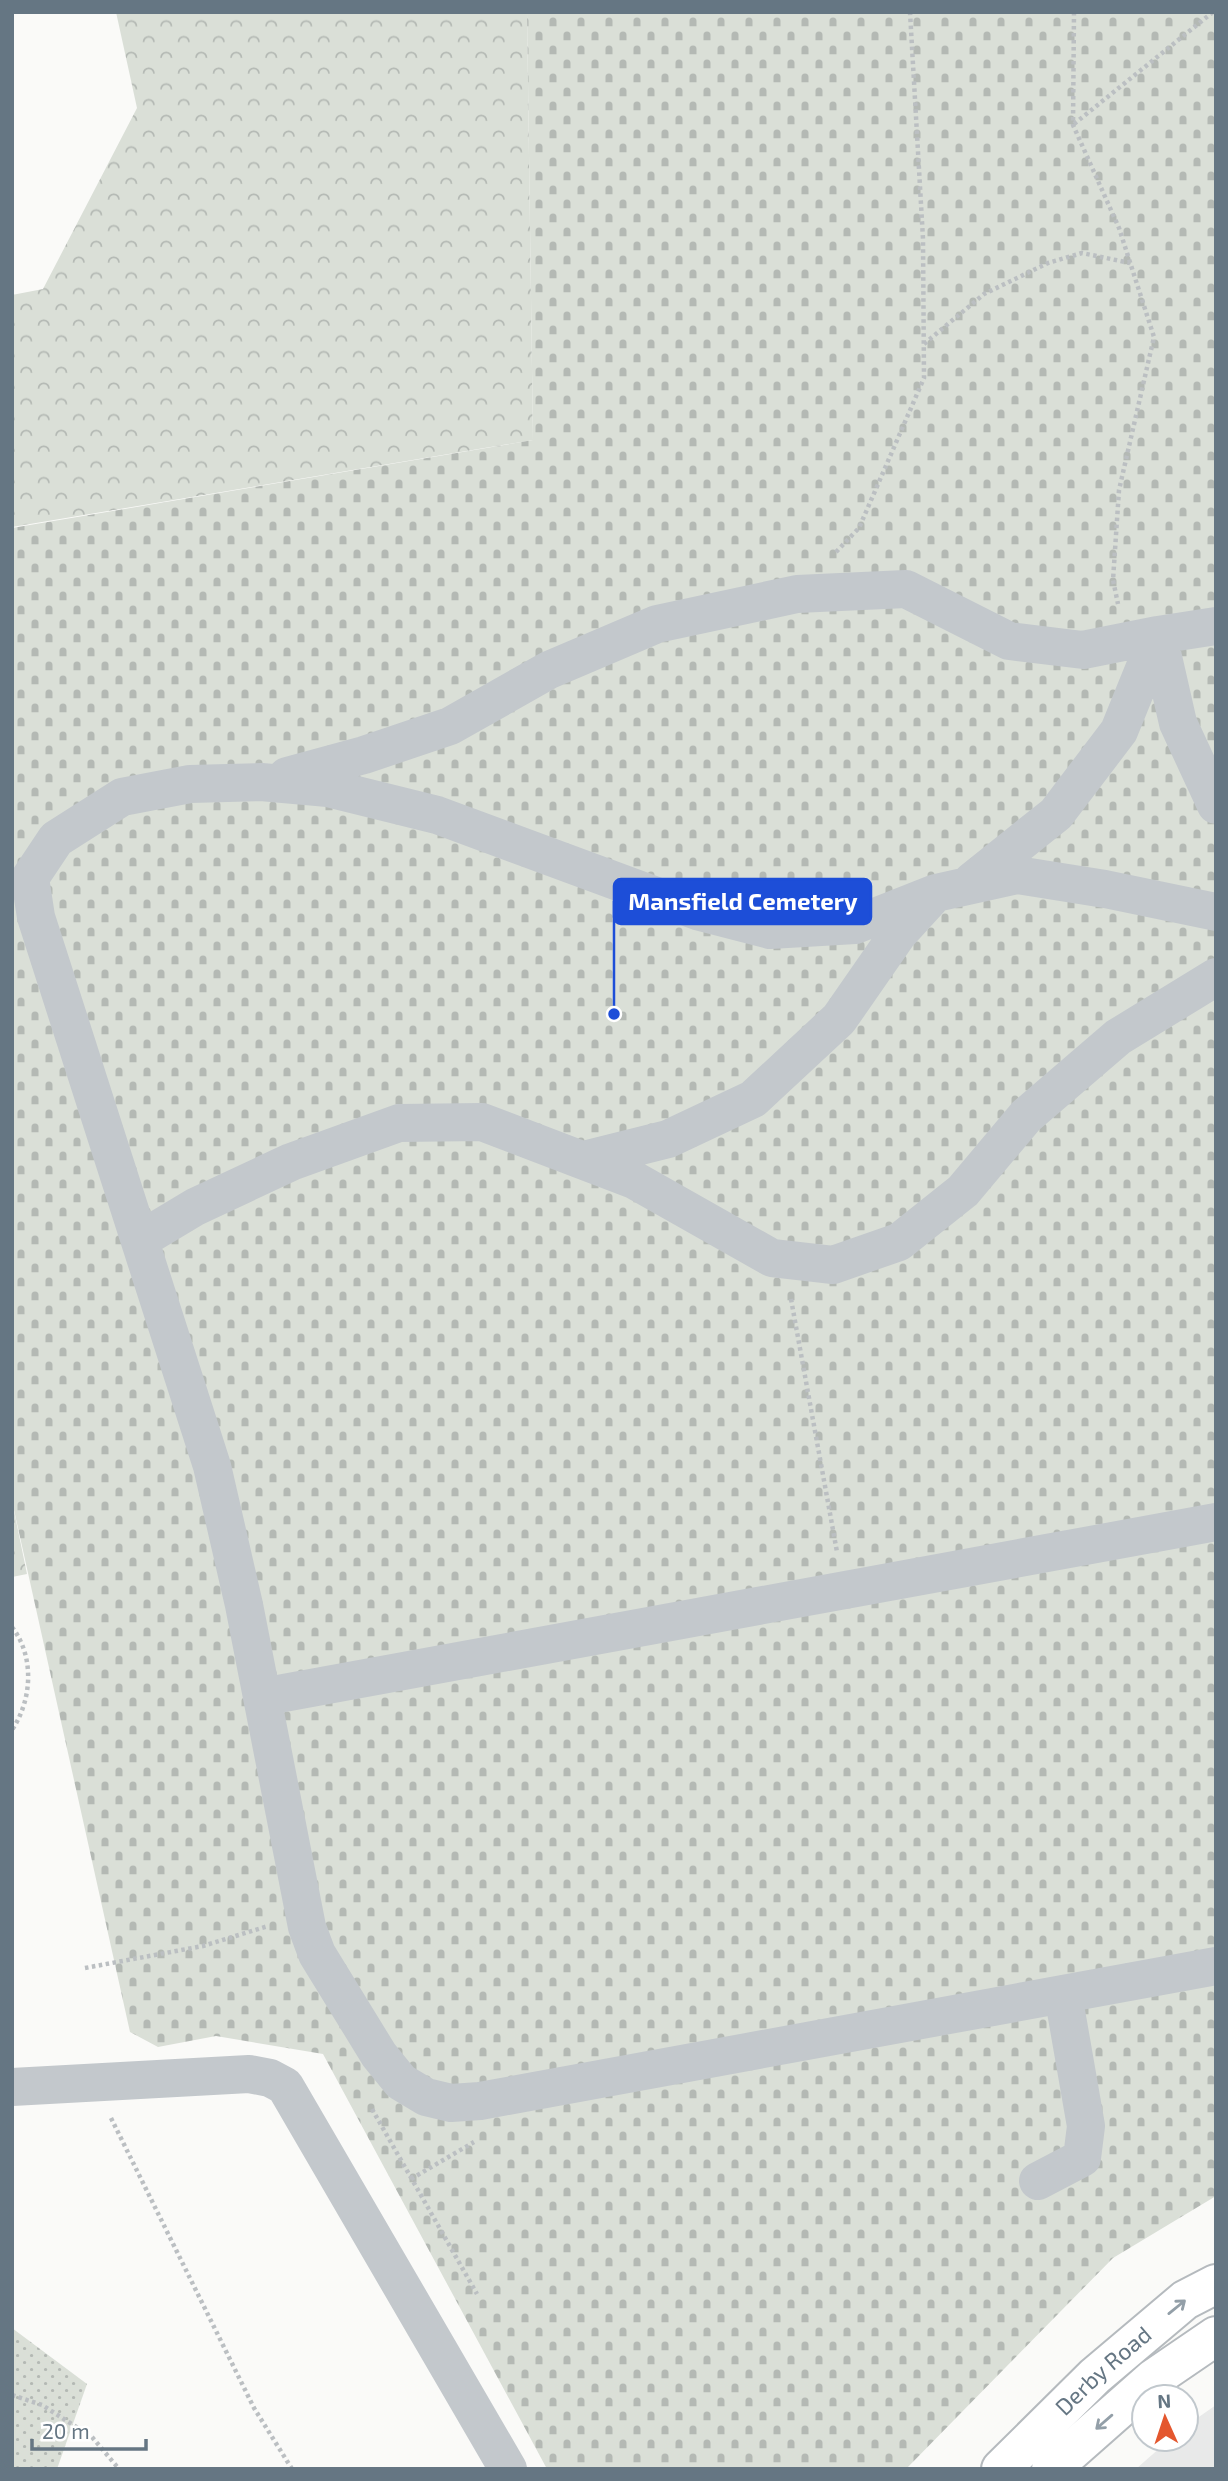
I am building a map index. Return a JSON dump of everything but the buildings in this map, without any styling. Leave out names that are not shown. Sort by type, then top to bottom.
[{"type":"main road","name":"Derby Road","points":[[1001,2469],[1095,2376],[1185,2300],[1216,2284]]},
{"type":"main road","name":"Derby Road","points":[[1051,2469],[1153,2379],[1216,2336]]},
{"type":"lane","points":[[261,782],[364,755],[450,726],[549,670],[657,624],[797,594],[906,589],[1009,641],[1083,650],[1216,626]]},
{"type":"lane","points":[[1142,638],[1216,806]]},
{"type":"lane","points":[[584,1160],[668,1139],[753,1099],[839,1019],[898,934],[950,890],[1056,814],[1119,731],[1142,638]]},
{"type":"lane","points":[[1216,912],[1105,889],[1017,875],[950,890],[855,925],[770,930],[698,911],[437,815],[328,788],[261,782],[190,784],[122,797],[56,839],[30,878],[36,917],[212,1466],[244,1605],[304,1915],[317,1954],[379,2055],[401,2082],[426,2096],[451,2103],[486,2100],[1216,1966]]},
{"type":"lane","points":[[140,1240],[195,1206],[291,1162],[399,1123],[482,1122],[634,1180],[772,1258],[834,1265],[898,1242],[962,1191],[1026,1116],[1118,1037],[1216,977]]},
{"type":"lane","points":[[262,1697],[1216,1522]]},
{"type":"lane","points":[[1038,2181],[1082,2158],[1086,2126],[1063,1994]]},
{"type":"lane","points":[[12,2087],[249,2074],[270,2078],[285,2086],[508,2469]]},
{"type":"path","points":[[797,594],[859,528],[924,378],[923,239],[910,12]]},
{"type":"path","points":[[1074,12],[1073,125],[1119,228],[1154,337],[1119,490],[1113,580],[1142,638]]},
{"type":"path","points":[[1073,125],[1213,12]]},
{"type":"path","points":[[923,345],[984,294],[1048,263],[1082,253],[1130,263]]},
{"type":"path","points":[[783,1259],[844,1591]]},
{"type":"path","points":[[12,1627],[26,1660],[29,1685],[23,1713],[12,1730]]},
{"type":"path","points":[[85,1968],[203,1947],[304,1915]]},
{"type":"path","points":[[94,2082],[254,2408],[292,2469]]},
{"type":"path","points":[[411,2179],[497,2129],[486,2100]]},
{"type":"path","points":[[12,2395],[42,2405],[92,2437],[119,2469]]},
{"type":"shaded area","points":[[1216,2405],[1216,2469],[1136,2469],[1154,2453],[1200,2453],[1200,2416]]},
{"type":"green space","points":[[116,12],[527,12],[533,440],[12,527],[12,295],[43,289],[137,108]]},
{"type":"green space","points":[[527,12],[1216,12],[1216,2196],[1113,2258],[906,2469],[547,2469],[323,2054],[216,2036],[158,2047],[130,2032],[12,1501],[12,528],[533,440]]},
{"type":"green space","points":[[12,1501],[27,1574],[12,1577]]},
{"type":"green space","points":[[12,2328],[87,2384],[57,2469],[12,2469]]},
{"type":"place","name":"Mansfield Cemetery","points":[[614,1014]]}]
